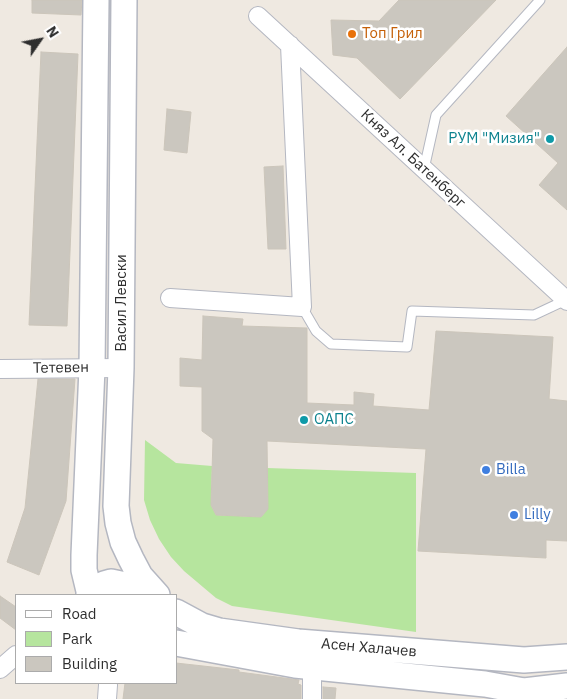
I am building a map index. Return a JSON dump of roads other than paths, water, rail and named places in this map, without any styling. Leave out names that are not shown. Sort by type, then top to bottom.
[{"type":"street","name":"Васил Левски","points":[[89,594],[84,562],[92,368],[96,0]]},
{"type":"street","name":"Васил Левски","points":[[124,0],[121,368],[116,506],[123,542],[140,576],[156,594]]},
{"type":"street","name":"Княз Ал. Батенберг","points":[[258,16],[567,300]]},
{"type":"street","points":[[170,298],[302,307],[290,46]]},
{"type":"street","name":"Тетевен","points":[[0,369],[121,368]]},
{"type":"street","points":[[90,594],[104,584],[112,582],[130,586],[145,594]]},
{"type":"street","name":"Асен Халачев","points":[[178,613],[202,626],[227,632],[298,642],[524,660],[567,657]]},
{"type":"street","name":"Асен Халачев","points":[[178,643],[295,665],[485,684],[527,695],[567,686]]},
{"type":"street","points":[[0,669],[15,657]]},
{"type":"street","points":[[524,660],[527,695]]},
{"type":"street","points":[[312,666],[312,699]]},
{"type":"lane","points":[[424,169],[436,115],[540,0]]},
{"type":"lane","points":[[302,307],[316,331],[331,344],[407,347],[412,311],[534,315],[567,300]]},
{"type":"place","name":"Топ Грил","points":[[352,34]]},
{"type":"place","name":"РУМ \"Мизия\"","points":[[550,139]]},
{"type":"place","name":"ОАПС","points":[[304,420]]},
{"type":"place","name":"Billa","points":[[486,470]]},
{"type":"place","name":"Lilly","points":[[514,515]]}]
